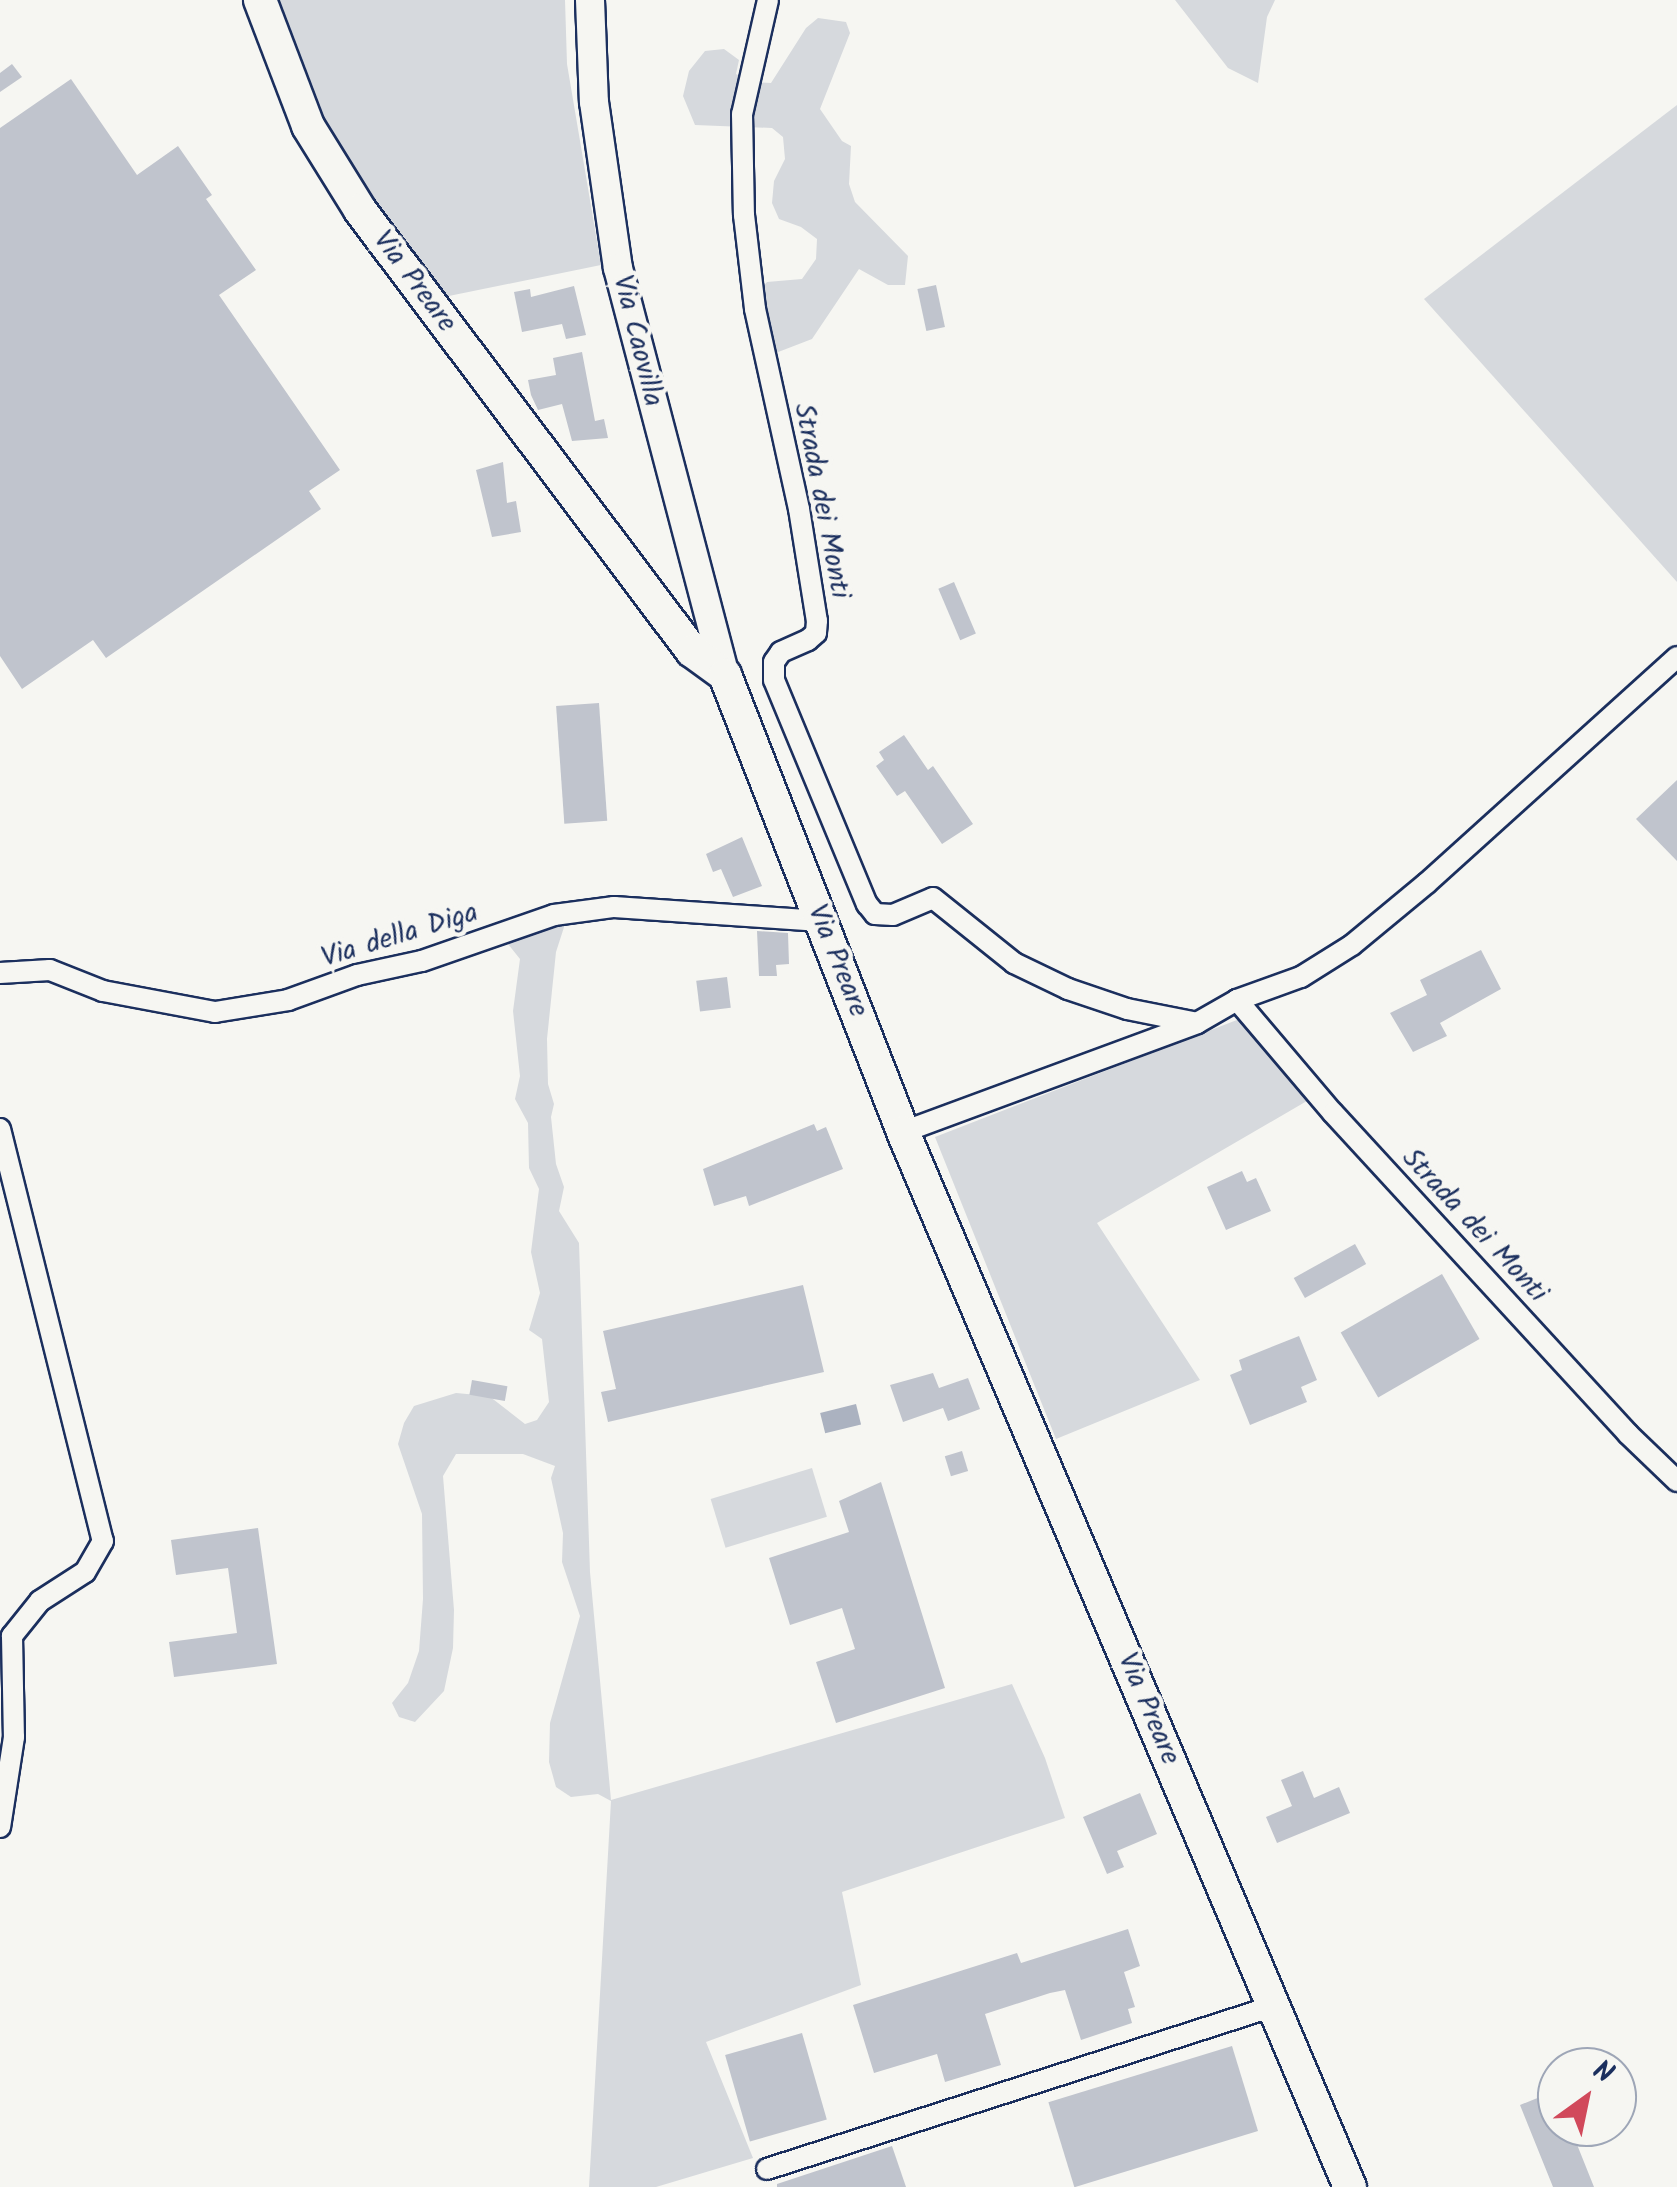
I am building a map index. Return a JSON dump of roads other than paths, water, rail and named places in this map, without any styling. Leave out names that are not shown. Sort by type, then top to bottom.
[{"type":"main road","name":"Via Preare","points":[[260,0],[308,126],[360,210],[692,651],[725,675],[904,1132],[1350,2187]]},
{"type":"main road","name":"Via Caovilla","points":[[590,0],[594,102],[618,268],[725,675]]},
{"type":"street","name":"Strada dei Monti","points":[[768,0],[742,114],[744,215],[755,309],[799,509],[817,621],[816,633],[808,640],[781,652],[774,662],[774,680],[866,904],[875,914],[893,915],[933,898],[1014,963],[1068,989],[1127,1009],[1198,1023]]},
{"type":"street","points":[[904,1132],[1198,1023],[1237,1000],[1301,977],[1352,945],[1628,706],[1677,658]]},
{"type":"street","name":"Via della Diga","points":[[0,973],[50,970],[103,991],[214,1012],[288,1000],[357,975],[422,962],[554,915],[614,907],[820,921]]},
{"type":"street","name":"Strada dei Monti","points":[[1237,1000],[1398,1184],[1628,1434],[1677,1481]]},
{"type":"street","points":[[0,1129],[103,1541],[85,1572],[40,1601],[12,1636],[14,1737],[0,1827]]},
{"type":"street","points":[[767,2169],[1274,2006]]}]
